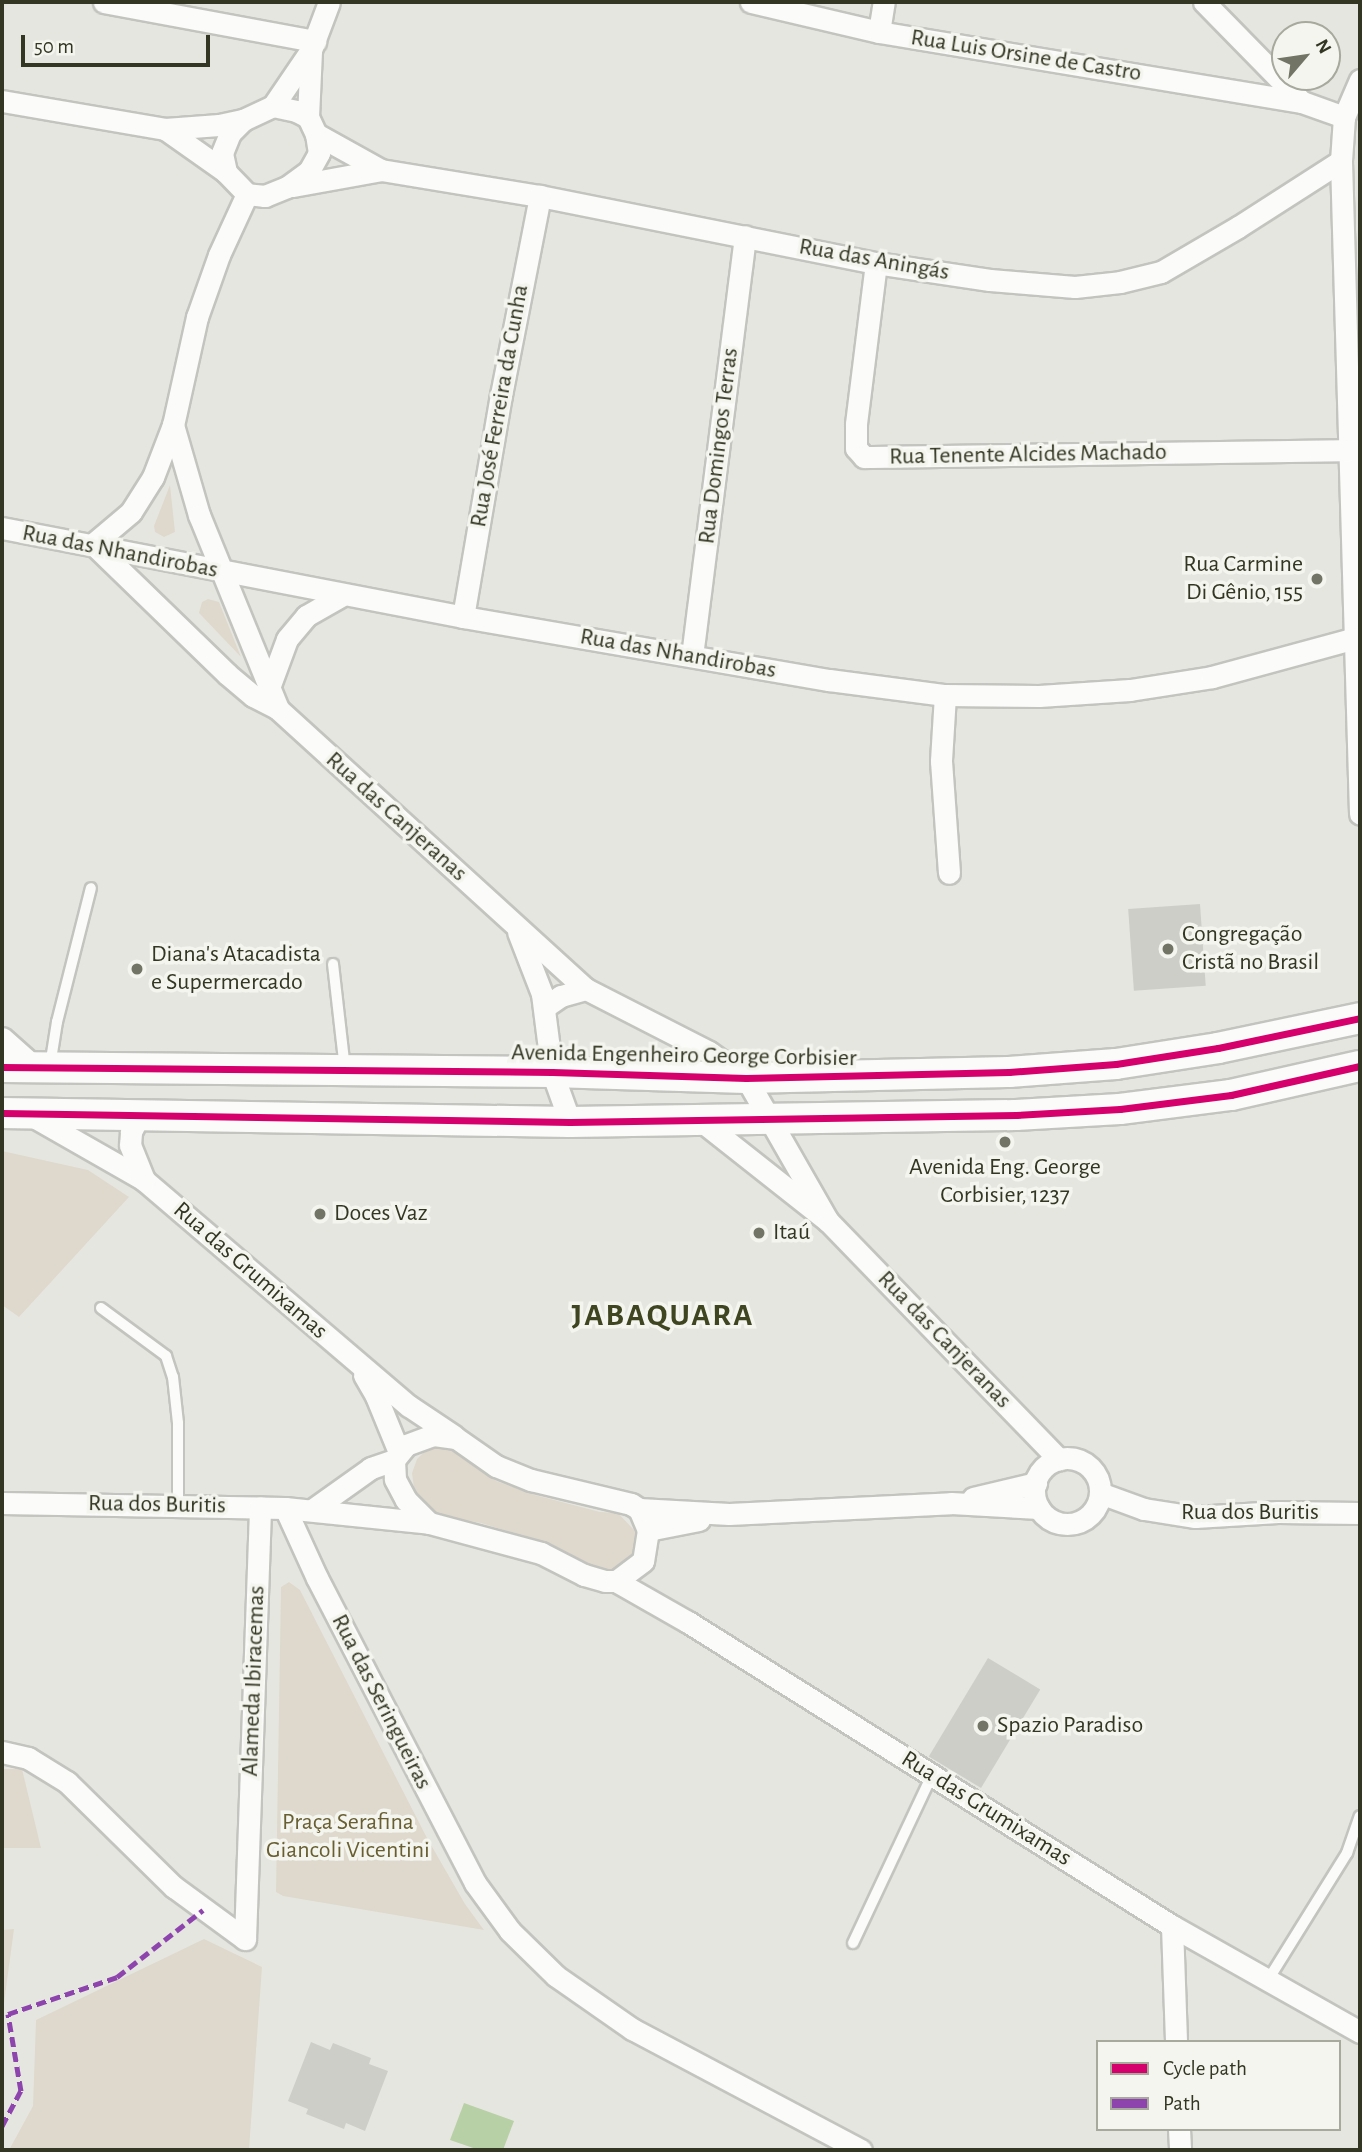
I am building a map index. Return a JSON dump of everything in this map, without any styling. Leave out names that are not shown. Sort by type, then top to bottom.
[{"type":"main road","name":"Avenida Engenheiro George Corbisier","points":[[2,1068],[552,1072],[746,1078],[1009,1072],[1116,1064],[1218,1048],[1360,1018]]},
{"type":"main road","points":[[15,1114],[570,1122],[1016,1115],[1120,1109],[1231,1095],[1360,1066]]},
{"type":"street","points":[[104,2],[313,46]]},
{"type":"street","points":[[273,107],[313,46],[329,2]]},
{"type":"street","name":"Rua Luis Orsine de Castro","points":[[751,2],[879,32],[1302,102],[1344,117]]},
{"type":"street","points":[[879,32],[884,2]]},
{"type":"street","points":[[1205,2],[1302,102]]},
{"type":"street","points":[[165,129],[226,172],[247,194],[265,196],[287,187],[309,171],[319,153],[312,125],[313,46]]},
{"type":"street","points":[[1360,80],[1344,117],[1340,161],[1360,814]]},
{"type":"street","points":[[2,101],[165,129],[219,125],[243,120],[273,107],[296,111],[312,125]]},
{"type":"street","points":[[226,172],[222,153],[230,134],[243,120]]},
{"type":"street","name":"Rua das Aningás","points":[[312,125],[381,170]]},
{"type":"street","name":"Rua das Aningás","points":[[287,187],[381,170],[540,196],[876,263],[990,280],[1075,287],[1121,282],[1161,272],[1238,228],[1340,161]]},
{"type":"street","points":[[93,544],[131,513],[145,495],[173,425],[197,317],[219,255],[247,194]]},
{"type":"street","name":"Rua José Ferreira da Cunha","points":[[463,617],[501,395],[540,196]]},
{"type":"street","name":"Rua Domingos Terras","points":[[692,656],[745,236]]},
{"type":"street","name":"Rua Tenente Alcides Machado","points":[[876,263],[856,424],[856,448],[864,457],[1349,450]]},
{"type":"street","points":[[173,425],[187,483],[278,709]]},
{"type":"street","name":"Rua das Nhandirobas","points":[[2,528],[93,544],[341,596],[692,656],[945,695],[1039,696],[1130,691],[1212,677],[1356,638]]},
{"type":"street","name":"Rua das Canjeranas","points":[[93,544],[226,674],[253,696],[278,709],[586,989],[709,1052],[746,1078],[828,1221]]},
{"type":"street","points":[[270,685],[287,639],[306,616],[341,596]]},
{"type":"street","points":[[945,695],[941,761],[949,873]]},
{"type":"street","name":"Rua das Canjeranas","points":[[514,924],[538,980],[545,1007],[552,1072],[570,1122]]},
{"type":"street","points":[[545,1007],[561,996],[586,989]]},
{"type":"street","points":[[2,1038],[43,1068]]},
{"type":"street","name":"Rua das Grumixamas","points":[[15,1114],[144,1180],[410,1406],[496,1466],[531,1480],[594,1497],[615,1499],[639,1509]]},
{"type":"street","name":"Rua das Grumixamas","points":[[139,1116],[131,1132],[130,1145],[144,1180]]},
{"type":"street","name":"Rua das Canjeranas","points":[[700,1120],[828,1221],[1059,1459]]},
{"type":"street","name":"Rua das Grumixamas","points":[[356,1361],[376,1396],[396,1456],[395,1479],[406,1500],[429,1523],[510,1543],[541,1553],[584,1575],[616,1581],[688,1622],[1172,1926],[1360,2032]]},
{"type":"street","points":[[312,1510],[371,1468],[396,1456],[422,1437],[456,1438]]},
{"type":"street","points":[[1070,1458],[1088,1466],[1099,1483],[1100,1493],[1093,1513],[1075,1524],[1055,1522],[1039,1508],[1035,1498],[1036,1482],[1042,1470],[1059,1459],[1070,1458]]},
{"type":"street","points":[[951,1503],[1036,1482]]},
{"type":"street","name":"Rua dos Buritis","points":[[1100,1493],[1144,1509],[1195,1517],[1278,1512],[1360,1513]]},
{"type":"street","name":"Rua dos Buritis","points":[[2,1503],[285,1508],[429,1523]]},
{"type":"street","points":[[616,1581],[643,1561],[648,1530],[639,1509],[729,1514],[951,1503],[1039,1508]]},
{"type":"street","name":"Alameda Ibiracemas","points":[[2,1752],[28,1758],[67,1782],[174,1888],[245,1939],[260,1507]]},
{"type":"street","name":"Rua das Seringueiras","points":[[285,1508],[317,1578],[475,1883],[510,1931],[556,1976],[632,2029],[861,2150]]},
{"type":"street","points":[[648,1530],[729,1514]]},
{"type":"street","points":[[1172,1926],[1176,2040]]},
{"type":"street","points":[[1179,2131],[1180,2150]]},
{"type":"lane","points":[[43,1068],[90,888]]},
{"type":"lane","points":[[333,964],[345,1071]]},
{"type":"lane","points":[[102,1308],[166,1356],[173,1377],[178,1423],[178,1506]]},
{"type":"lane","points":[[853,1943],[932,1775]]},
{"type":"lane","points":[[1268,1980],[1347,1853],[1360,1816]]},
{"type":"green space","points":[[170,485],[175,532],[164,537],[155,532],[154,526]]},
{"type":"green space","points":[[208,599],[219,602],[241,657],[199,613],[202,602]]},
{"type":"green space","points":[[2,1151],[88,1170],[129,1197],[19,1317],[2,1305]]},
{"type":"green space","points":[[438,1447],[450,1449],[496,1481],[535,1495],[600,1512],[618,1513],[634,1530],[638,1542],[635,1555],[621,1570],[607,1573],[523,1536],[481,1523],[432,1514],[415,1496],[412,1473],[417,1459],[426,1450]]},
{"type":"green space","name":"Praça Serafina Giancoli Vicentini","points":[[289,1582],[300,1590],[427,1838],[465,1904],[484,1930],[283,1896],[276,1892],[281,1587]]},
{"type":"green space","points":[[2,1769],[22,1769],[41,1848],[2,1848]]},
{"type":"green space","points":[[14,1929],[2,2018],[2,1930]]},
{"type":"green space","points":[[204,1939],[262,1967],[249,2150],[9,2150],[33,2106],[36,2020]]},
{"type":"shaded area","points":[[464,2103],[514,2121],[503,2150],[479,2150],[450,2140]]},
{"type":"building","name":"Congregação Cristã no Brasil","points":[[1200,904],[1206,986],[1134,991],[1128,909]]},
{"type":"building","name":"Spazio Paradiso","points":[[988,1658],[1040,1689],[981,1788],[929,1757]]},
{"type":"building","points":[[311,2042],[330,2050],[333,2043],[371,2058],[369,2064],[388,2071],[365,2131],[346,2123],[344,2129],[306,2114],[308,2109],[288,2101]]},
{"type":"marked path","points":[[2,2126],[21,2091],[8,2014],[117,1977],[203,1910]]},
{"type":"cycle path","points":[[2,1067],[552,1072],[746,1078],[1009,1072],[1116,1064],[1218,1048],[1360,1018]]},
{"type":"cycle path","points":[[2,1113],[570,1122],[1016,1115],[1120,1109],[1231,1095],[1360,1066]]},
{"type":"place","name":"Rua Carmine Di Gênio, 155","points":[[1317,579]]},
{"type":"place","name":"Congregação Cristã no Brasil","points":[[1168,949]]},
{"type":"place","name":"Diana's Atacadista e Supermercado","points":[[137,969]]},
{"type":"place","name":"Avenida Eng. George Corbisier, 1237","points":[[1005,1142]]},
{"type":"place","name":"Doces Vaz","points":[[320,1214]]},
{"type":"place","name":"Itaú","points":[[759,1233]]},
{"type":"place","name":"Spazio Paradiso","points":[[983,1726]]},
{"type":"district","name":"JABAQUARA","points":[[663,1315]]}]
